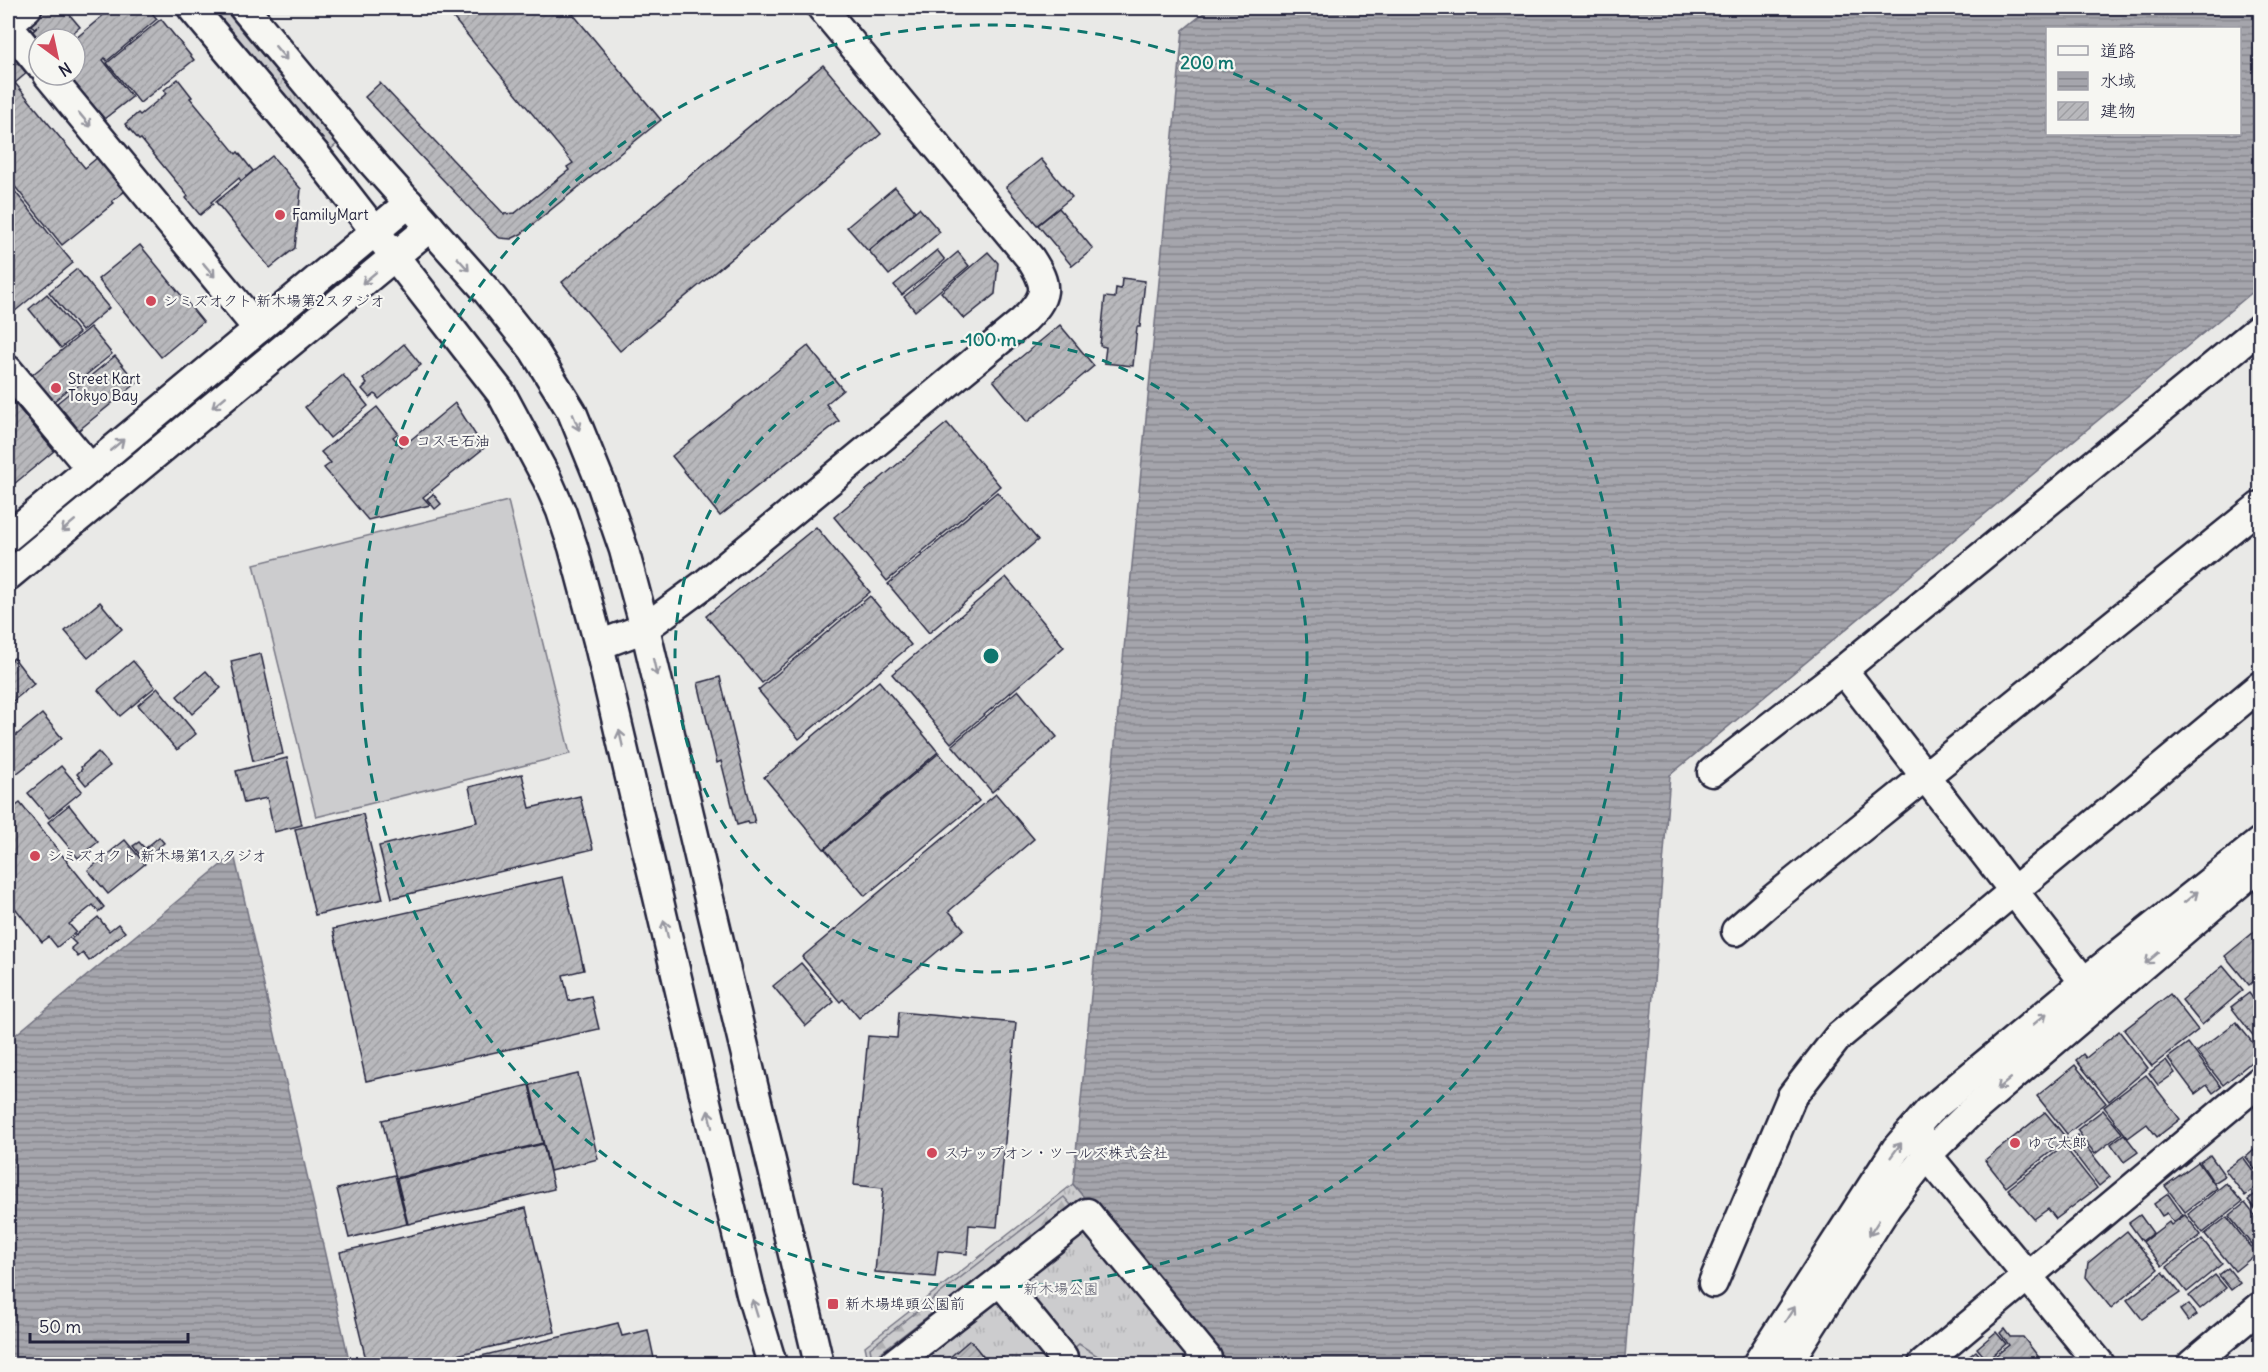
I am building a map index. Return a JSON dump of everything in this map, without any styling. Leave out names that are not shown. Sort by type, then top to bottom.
[{"type":"street","points":[[27,8],[8,25],[27,49]]},
{"type":"street","points":[[192,8],[315,154],[501,393],[526,438],[561,511],[599,645],[745,1270],[772,1365]]},
{"type":"street","points":[[244,8],[372,162],[486,290],[533,349],[572,412],[617,529],[645,628],[819,1365]]},
{"type":"street","points":[[599,645],[645,628],[706,583],[1014,328],[1042,300],[1044,282],[1030,258],[822,8]]},
{"type":"street","points":[[58,87],[258,329]]},
{"type":"street","points":[[8,537],[409,203]]},
{"type":"street","points":[[8,576],[430,227]]},
{"type":"street","points":[[1712,772],[1843,670],[2260,328]]},
{"type":"street","points":[[8,369],[90,468]]},
{"type":"street","points":[[1736,931],[2260,506]]},
{"type":"street","points":[[1843,670],[2084,982]]},
{"type":"street","points":[[1713,1283],[1792,1096],[1838,1036],[2260,686]]},
{"type":"street","points":[[1758,1364],[1896,1149],[1929,1111],[2084,982],[2260,842]]},
{"type":"street","points":[[1786,1365],[1887,1207],[1928,1155],[1971,1112],[2260,865]]},
{"type":"street","points":[[1923,1365],[2260,1081]]},
{"type":"street","points":[[1916,1126],[1928,1155],[2100,1365]]},
{"type":"street","points":[[893,1365],[1087,1213],[1207,1358],[1199,1365]]},
{"type":"street","points":[[1000,1281],[1063,1358]]},
{"type":"street","points":[[2192,1365],[2260,1306]]},
{"type":"green space","points":[[213,8],[223,8],[337,144],[331,149]]},
{"type":"green space","points":[[508,501],[570,754],[316,817],[254,564]]},
{"type":"green space","name":"新木場公園","points":[[1073,1184],[1217,1360],[1211,1364],[869,1364],[865,1346]]},
{"type":"green space","points":[[1064,1197],[1078,1213],[940,1322],[932,1313],[872,1359],[870,1348]]},
{"type":"green space","points":[[1079,1344],[1110,1364],[1054,1364]]},
{"type":"water","points":[[1210,8],[2260,8],[2260,286],[1670,775],[1625,1357],[1613,1364],[1211,1364],[1217,1359],[1073,1184],[1183,30]]},
{"type":"water","points":[[234,854],[350,1364],[8,1364],[8,1041]]},
{"type":"building","points":[[46,8],[64,8],[80,27],[38,27],[40,25],[33,27],[29,22]]},
{"type":"building","points":[[112,8],[148,8],[157,19],[107,61],[105,58],[103,60],[132,97],[104,119],[78,87],[87,87],[87,29]]},
{"type":"building","points":[[445,8],[568,8],[661,120],[521,234],[511,239],[500,238],[365,97],[380,83],[504,214],[515,213],[569,170],[567,167],[573,163]]},
{"type":"building","points":[[161,19],[194,60],[140,103],[107,63]]},
{"type":"building","points":[[8,45],[27,69],[27,73],[15,83],[85,168],[98,157],[125,191],[112,201],[114,203],[62,245],[8,178]]},
{"type":"building","points":[[823,65],[881,134],[620,351],[562,282]]},
{"type":"building","points":[[178,79],[192,97],[190,98],[253,171],[241,181],[239,178],[211,202],[213,204],[200,215],[186,198],[188,196],[141,139],[139,140],[125,124],[167,93],[164,90]]},
{"type":"building","points":[[272,156],[301,189],[295,248],[270,268],[216,202]]},
{"type":"building","points":[[1041,159],[1072,197],[1037,225],[1006,187]]},
{"type":"building","points":[[8,183],[73,263],[8,317]]},
{"type":"building","points":[[895,187],[915,211],[868,251],[847,227]]},
{"type":"building","points":[[919,208],[940,232],[889,275],[869,251]]},
{"type":"building","points":[[1059,208],[1093,249],[1072,266],[1038,225]]},
{"type":"building","name":"シミズオクト 新木場第2スタジオ","points":[[140,245],[203,322],[161,357],[98,279]]},
{"type":"building","points":[[937,250],[945,260],[902,295],[894,285]]},
{"type":"building","points":[[958,252],[969,266],[915,311],[904,297]]},
{"type":"building","points":[[988,252],[998,263],[995,294],[964,319],[941,292]]},
{"type":"building","points":[[77,269],[109,308],[82,331],[49,292]]},
{"type":"building","points":[[1122,278],[1145,281],[1133,366],[1104,363],[1106,347],[1100,346],[1105,297],[1115,298],[1116,288],[1121,289]]},
{"type":"building","points":[[47,294],[79,333],[61,348],[29,309]]},
{"type":"building","points":[[1060,325],[1094,366],[1027,422],[993,380]]},
{"type":"building","points":[[90,327],[112,354],[54,401],[32,375]]},
{"type":"building","points":[[404,344],[421,365],[379,399],[375,394],[370,398],[362,389],[367,384],[363,379]]},
{"type":"building","points":[[808,346],[843,390],[826,404],[839,421],[720,516],[672,456]]},
{"type":"building","points":[[115,356],[137,383],[79,430],[57,403]]},
{"type":"building","points":[[343,375],[368,406],[330,438],[305,407]]},
{"type":"building","points":[[8,395],[54,451],[8,489]]},
{"type":"building","points":[[455,403],[484,448],[423,497],[430,505],[368,520],[324,468],[331,463],[321,452],[377,407],[398,433],[393,437],[402,447]]},
{"type":"building","points":[[947,423],[1000,486],[887,581],[834,517]]},
{"type":"building","points":[[997,492],[1038,540],[929,633],[888,584]]},
{"type":"building","points":[[433,494],[441,504],[435,509],[427,499]]},
{"type":"building","points":[[816,527],[870,592],[762,683],[706,616]]},
{"type":"building","points":[[1006,577],[1064,647],[951,743],[892,674]]},
{"type":"building","points":[[870,596],[911,645],[799,739],[758,690]]},
{"type":"building","points":[[100,602],[122,629],[88,658],[65,631]]},
{"type":"building","points":[[261,654],[283,754],[253,761],[231,661]]},
{"type":"building","points":[[14,658],[34,684],[8,705],[8,664]]},
{"type":"building","points":[[133,661],[155,687],[120,716],[98,690]]},
{"type":"building","points":[[206,671],[221,688],[192,714],[177,696]]},
{"type":"building","points":[[720,677],[755,823],[737,825],[721,761],[717,763],[698,683]]},
{"type":"building","points":[[879,681],[938,752],[824,849],[764,777]]},
{"type":"building","points":[[158,688],[196,734],[177,750],[138,705]]},
{"type":"building","points":[[1018,690],[1057,737],[992,792],[952,745]]},
{"type":"building","points":[[42,714],[62,738],[11,778],[8,774],[8,742]]},
{"type":"building","points":[[98,752],[110,766],[86,785],[77,774],[82,769],[81,767]]},
{"type":"building","points":[[939,753],[979,801],[865,896],[825,849]]},
{"type":"building","points":[[287,758],[302,825],[274,832],[267,798],[244,803],[236,771]]},
{"type":"building","points":[[61,766],[82,791],[49,818],[28,793]]},
{"type":"building","points":[[522,774],[530,808],[580,796],[593,849],[392,898],[379,846],[477,822],[469,787]]},
{"type":"building","points":[[996,794],[1034,839],[949,911],[964,929],[859,1018],[843,999],[840,1002],[802,957]]},
{"type":"building","name":"シミズオクト 新木場第1スタジオ","points":[[20,803],[104,907],[99,912],[93,905],[69,924],[76,932],[57,947],[49,937],[42,942],[8,899],[8,812]]},
{"type":"building","points":[[69,805],[98,842],[78,858],[48,822]]},
{"type":"building","points":[[363,814],[383,899],[315,915],[295,829]]},
{"type":"building","points":[[159,837],[164,843],[150,854],[146,848]]},
{"type":"building","points":[[125,840],[145,864],[108,894],[88,870]]},
{"type":"building","points":[[139,842],[150,854],[143,859],[133,846]]},
{"type":"building","points":[[563,877],[584,970],[563,975],[569,1001],[591,996],[599,1029],[366,1081],[333,929]]},
{"type":"building","points":[[98,917],[109,931],[118,924],[125,932],[89,961],[83,953],[78,957],[71,948],[76,944],[71,939]]},
{"type":"building","points":[[2260,927],[2260,976],[2249,985],[2225,956]]},
{"type":"building","points":[[801,963],[834,1002],[806,1026],[773,986]]},
{"type":"building","points":[[2223,966],[2243,990],[2202,1025],[2182,1000]]},
{"type":"building","points":[[2249,993],[2260,1008],[2260,1034],[2255,1038],[2231,1007]]},
{"type":"building","points":[[2170,994],[2198,1030],[2152,1066],[2124,1030]]},
{"type":"building","points":[[899,1012],[1016,1023],[997,1227],[969,1225],[967,1254],[938,1251],[935,1277],[875,1272],[883,1188],[854,1185],[868,1036],[897,1038]]},
{"type":"building","points":[[2236,1022],[2260,1055],[2223,1085],[2197,1052]]},
{"type":"building","points":[[2119,1031],[2148,1068],[2109,1101],[2076,1060],[2083,1054],[2086,1058]]},
{"type":"building","points":[[2188,1043],[2221,1087],[2213,1093],[2207,1085],[2195,1094],[2168,1058]]},
{"type":"building","points":[[2166,1060],[2175,1073],[2158,1085],[2149,1073]]},
{"type":"building","points":[[2075,1065],[2106,1103],[2067,1134],[2037,1096]]},
{"type":"building","points":[[578,1074],[598,1159],[550,1171],[530,1085]]},
{"type":"building","points":[[2146,1075],[2180,1119],[2157,1137],[2147,1124],[2128,1138],[2104,1107]]},
{"type":"building","points":[[529,1085],[543,1143],[396,1178],[382,1120]]},
{"type":"building","points":[[2103,1110],[2122,1133],[2095,1154],[2077,1130]]},
{"type":"building","points":[[2045,1112],[2067,1139],[2006,1187],[1985,1160]]},
{"type":"building","points":[[2124,1134],[2138,1152],[2124,1162],[2111,1144]]},
{"type":"building","points":[[2077,1135],[2110,1177],[2099,1186],[2066,1143]]},
{"type":"building","points":[[543,1144],[554,1189],[408,1224],[397,1179]]},
{"type":"building","points":[[2260,1145],[2260,1168],[2257,1171],[2246,1157]]},
{"type":"building","points":[[2064,1146],[2097,1188],[2056,1219],[2048,1209],[2034,1219],[2008,1189]]},
{"type":"building","points":[[2210,1155],[2225,1176],[2214,1183],[2200,1162]]},
{"type":"building","points":[[2243,1157],[2260,1180],[2260,1184],[2245,1196],[2225,1170]]},
{"type":"building","points":[[2198,1162],[2217,1188],[2185,1212],[2165,1186]]},
{"type":"building","points":[[395,1175],[407,1224],[349,1238],[337,1189]]},
{"type":"building","points":[[2226,1183],[2242,1202],[2203,1233],[2188,1214]]},
{"type":"building","points":[[2260,1190],[2260,1215],[2248,1200]]},
{"type":"building","points":[[2168,1194],[2183,1215],[2173,1222],[2167,1213],[2162,1216],[2154,1204]]},
{"type":"building","points":[[2245,1203],[2260,1222],[2260,1255],[2229,1216]]},
{"type":"building","points":[[526,1208],[555,1332],[418,1364],[367,1364],[340,1252]]},
{"type":"building","points":[[2140,1215],[2153,1233],[2142,1241],[2129,1223]]},
{"type":"building","points":[[2185,1215],[2201,1235],[2162,1266],[2143,1242],[2169,1222],[2171,1225]]},
{"type":"building","points":[[2227,1217],[2256,1254],[2235,1271],[2205,1234]]},
{"type":"building","points":[[2127,1231],[2158,1269],[2111,1308],[2086,1277],[2088,1263]]},
{"type":"building","points":[[2202,1239],[2222,1264],[2187,1292],[2167,1267]]},
{"type":"building","points":[[2228,1268],[2240,1283],[2231,1290],[2219,1275]]},
{"type":"building","points":[[2163,1272],[2180,1293],[2142,1319],[2127,1300]]},
{"type":"building","points":[[2215,1275],[2226,1288],[2200,1309],[2189,1296]]},
{"type":"building","points":[[2189,1304],[2197,1315],[2188,1321],[2180,1310]]},
{"type":"building","points":[[618,1323],[622,1336],[648,1330],[655,1363],[483,1364],[481,1356]]},
{"type":"building","points":[[2004,1329],[2010,1337],[2023,1337],[2041,1360],[2035,1364],[1972,1364],[1967,1358],[1976,1351],[1986,1363],[2009,1345],[2000,1333]]},
{"type":"building","points":[[1996,1332],[2006,1344],[1987,1360],[1977,1348]]},
{"type":"building","points":[[970,1340],[985,1359],[979,1364],[943,1363]]},
{"type":"place","name":"FamilyMart","points":[[280,215]]},
{"type":"place","name":"シミズオクト 新木場第2スタジオ","points":[[151,301]]},
{"type":"place","name":"Street Kart Tokyo Bay","points":[[56,388]]},
{"type":"place","name":"コスモ石油","points":[[404,441]]},
{"type":"place","name":"シミズオクト 新木場第1スタジオ","points":[[35,856]]},
{"type":"place","name":"ゆで太郎","points":[[2015,1143]]},
{"type":"place","name":"スナップオン・ツールズ株式会社","points":[[932,1153]]},
{"type":"place","name":"新木場埠頭公園前","points":[[833,1304]]}]
